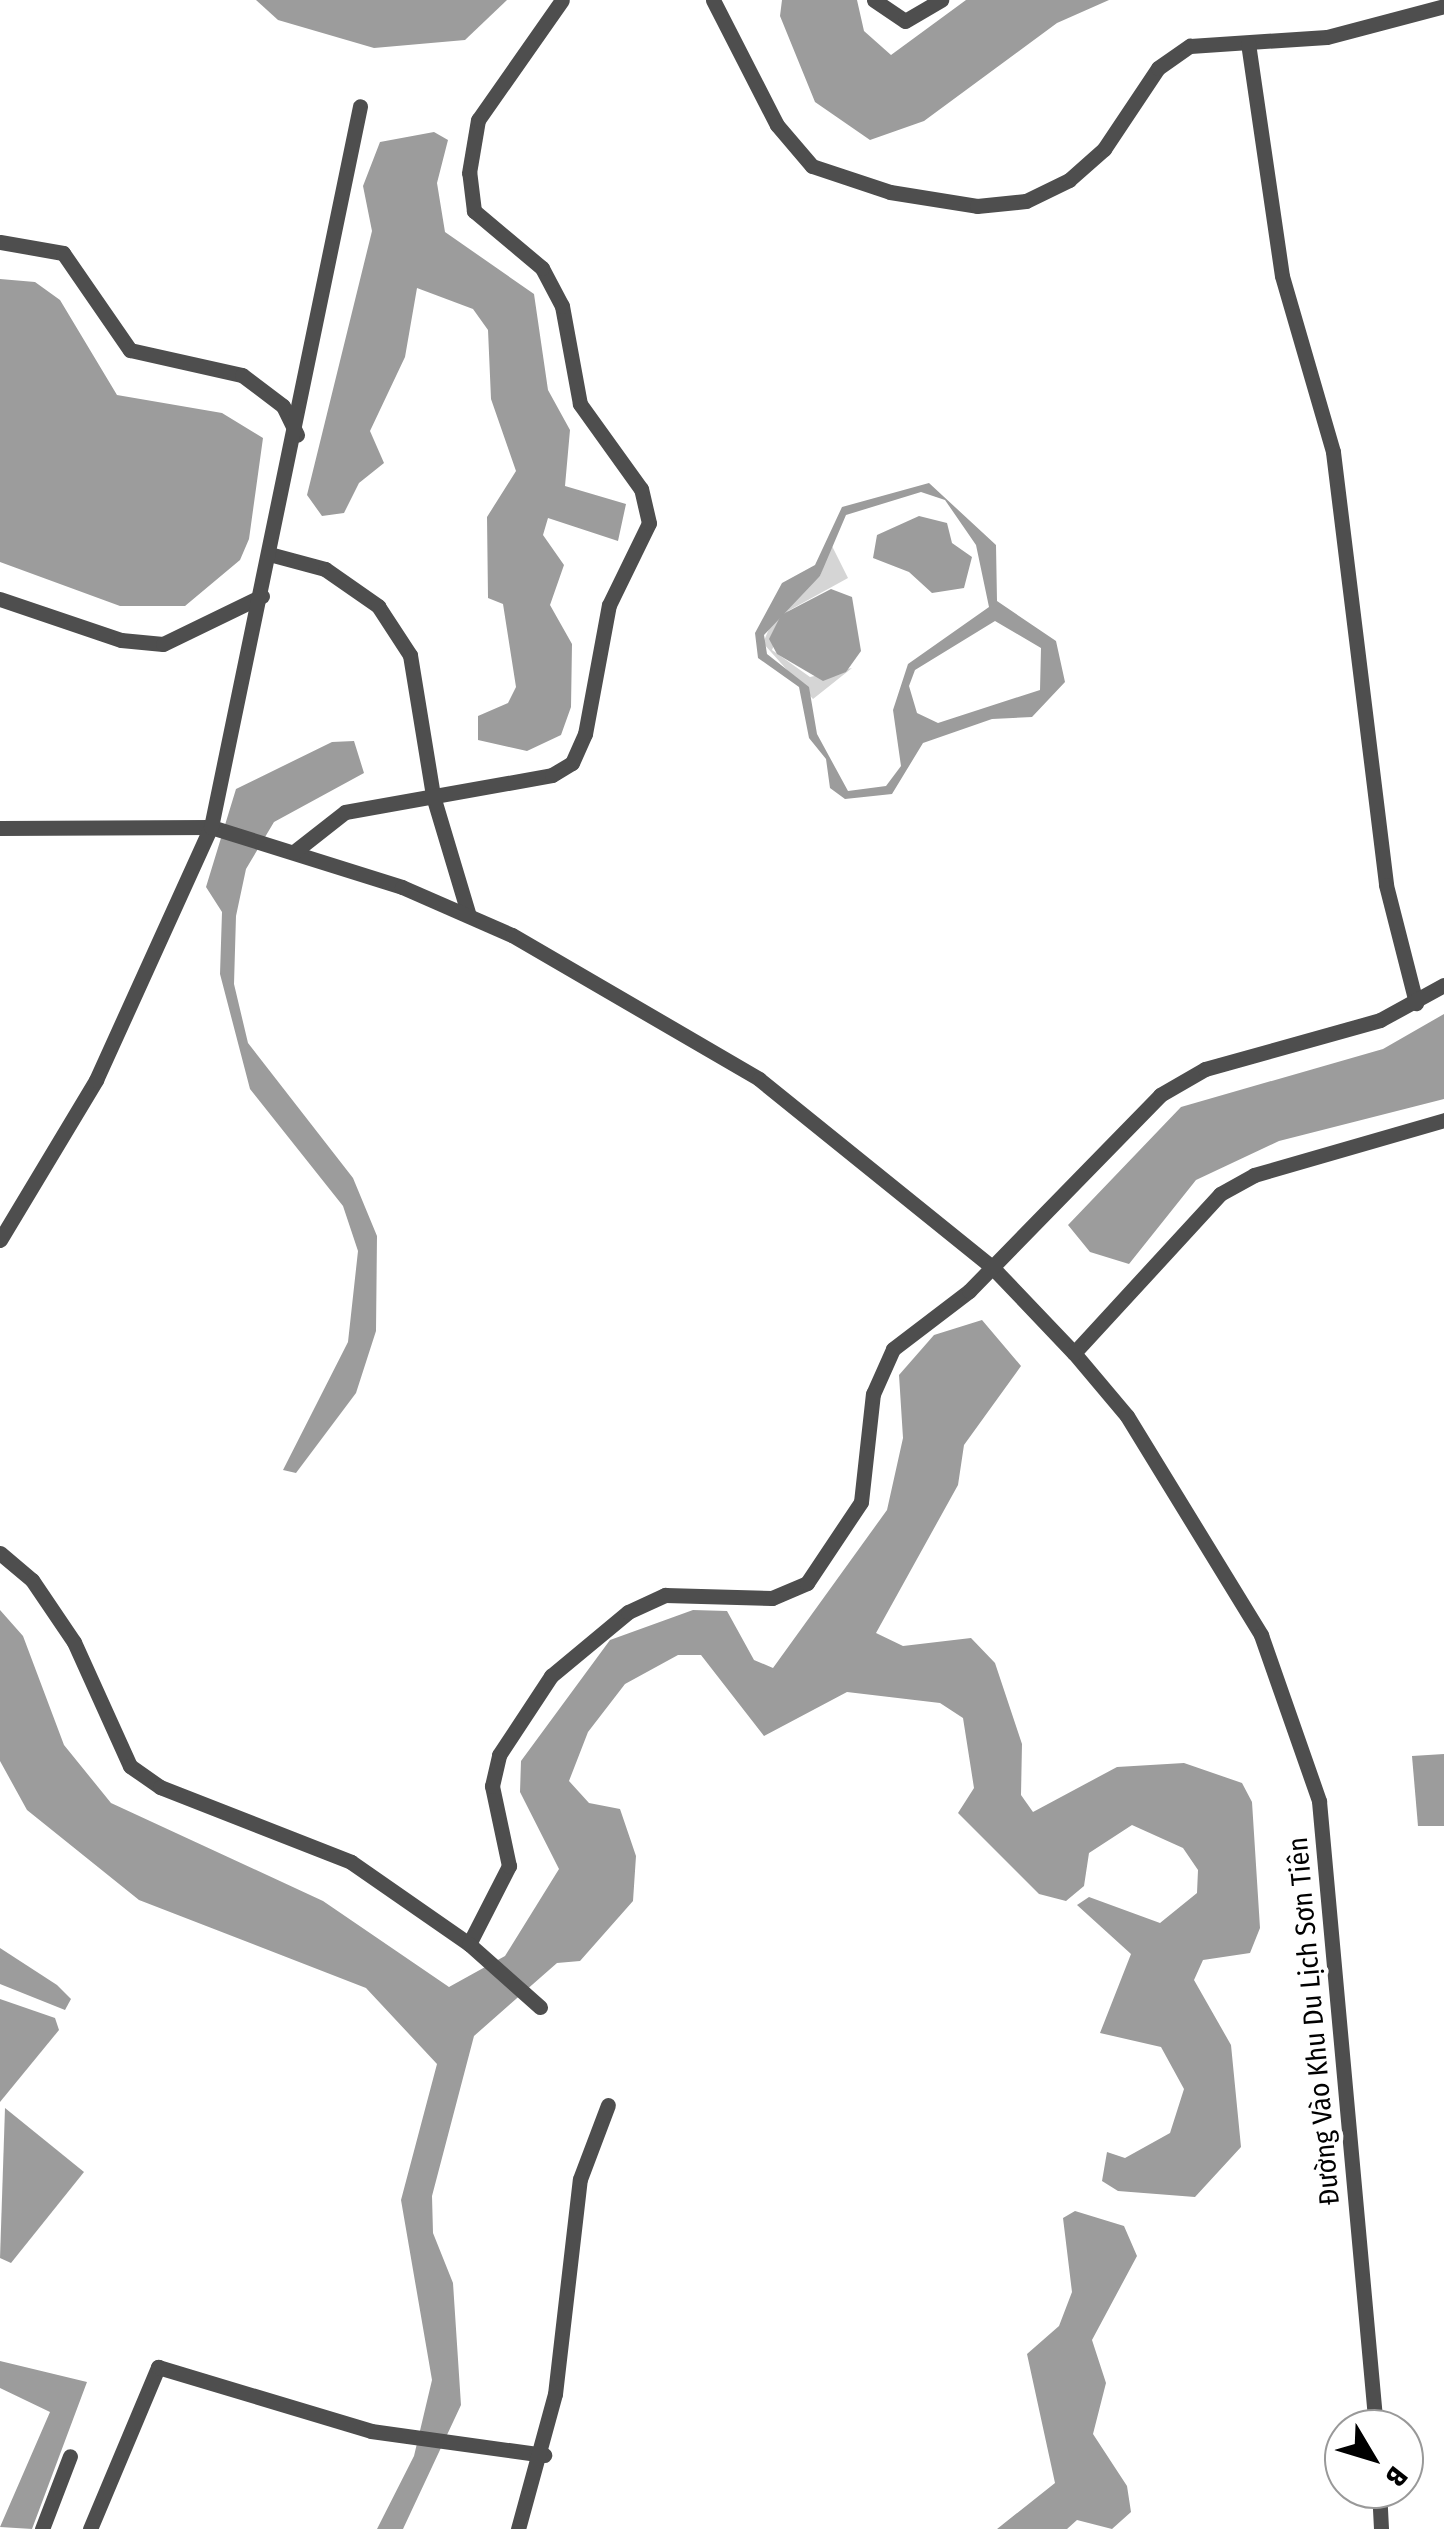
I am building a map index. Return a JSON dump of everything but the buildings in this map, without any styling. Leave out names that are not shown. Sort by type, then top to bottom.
[{"type":"street","points":[[294,852],[344,812],[433,796],[572,763],[610,605],[649,522],[641,490],[580,404],[562,306],[542,268],[474,211],[478,120],[562,0]]},
{"type":"street","points":[[713,0],[776,125],[812,166],[890,192],[977,206],[1026,201],[1087,167],[1173,54],[1327,37],[1444,6]]},
{"type":"street","points":[[874,0],[905,22],[942,0]]},
{"type":"street","points":[[1248,43],[1282,276],[1333,452],[1386,885],[1416,1003]]},
{"type":"street","points":[[0,1240],[96,1080],[211,827],[298,434],[360,106]]},
{"type":"street","points":[[0,242],[62,253],[130,350],[242,375],[283,406],[298,434]]},
{"type":"street","points":[[272,555],[325,569],[378,606],[399,638],[433,796],[469,916]]},
{"type":"street","points":[[0,599],[121,640],[163,644],[262,596]]},
{"type":"street","name":"Đường Vào Khu Du Lịch Sơn Tiên","points":[[0,828],[211,827],[294,852],[469,916],[700,1039],[992,1268],[1074,1353],[1127,1416],[1261,1635],[1319,1801],[1374,2409]]},
{"type":"street","points":[[469,1944],[510,1866],[492,1786],[498,1755],[551,1676],[628,1612],[665,1595],[772,1598],[806,1583],[861,1502],[873,1394],[893,1349],[992,1268],[1160,1095],[1205,1069],[1416,1003],[1444,985]]},
{"type":"street","points":[[1074,1353],[1220,1194],[1254,1176],[1444,1120]]},
{"type":"street","points":[[0,1553],[32,1580],[74,1642],[130,1766],[160,1787],[352,1862],[469,1944],[534,2002]]},
{"type":"street","points":[[518,2529],[544,2455],[572,2220],[608,2105]]},
{"type":"street","points":[[90,2529],[153,2368],[418,2441],[544,2455]]},
{"type":"street","points":[[42,2529],[70,2456]]},
{"type":"shaded area","points":[[256,0],[507,0],[465,40],[374,48],[278,20]]},
{"type":"shaded area","points":[[782,0],[857,0],[864,31],[891,55],[966,0],[1109,0],[1057,23],[924,121],[870,140],[815,102],[780,16]]},
{"type":"shaded area","points":[[434,132],[448,140],[437,183],[445,232],[534,294],[548,390],[570,430],[565,486],[626,504],[618,541],[548,518],[543,535],[564,565],[550,605],[572,644],[571,707],[561,735],[527,751],[478,740],[478,716],[508,703],[516,687],[503,604],[488,598],[487,517],[516,471],[491,399],[488,330],[473,309],[417,288],[405,357],[370,431],[384,463],[359,483],[344,513],[322,516],[307,495],[372,231],[363,186],[380,142]]},
{"type":"shaded area","points":[[0,279],[35,282],[60,300],[117,395],[222,413],[263,438],[249,539],[240,560],[185,606],[120,606],[0,562]]},
{"type":"shaded area","points":[[929,483],[996,545],[997,601],[1056,641],[1065,682],[1032,717],[992,719],[923,743],[892,794],[845,799],[830,788],[826,759],[809,738],[799,687],[758,658],[755,633],[782,583],[815,565],[842,507]],"holes":[[[921,492],[945,500],[976,545],[989,607],[908,664],[893,710],[901,766],[886,786],[848,791],[817,734],[809,687],[767,654],[764,635],[820,576],[846,515]],[[995,621],[1041,648],[1040,690],[938,723],[917,713],[909,686],[915,670]]]},
{"type":"shaded area","points":[[919,516],[947,523],[952,543],[972,557],[964,588],[932,593],[909,572],[873,558],[877,535]]},
{"type":"shaded area","points":[[831,544],[848,578],[788,611],[772,650],[810,677],[852,668],[813,699],[763,643],[774,617],[820,576]]},
{"type":"shaded area","points":[[831,589],[852,597],[861,651],[846,672],[823,681],[777,654],[769,639],[781,615]]},
{"type":"shaded area","points":[[354,741],[364,773],[274,822],[246,869],[236,916],[234,984],[248,1043],[353,1178],[377,1236],[376,1331],[356,1393],[296,1473],[283,1470],[348,1342],[358,1251],[343,1206],[250,1089],[220,974],[222,912],[206,887],[236,789],[332,742]]},
{"type":"shaded area","points":[[1444,1014],[1444,1099],[1279,1141],[1196,1180],[1129,1264],[1090,1252],[1068,1225],[1181,1107],[1383,1049]]},
{"type":"shaded area","points":[[982,1320],[1021,1366],[964,1445],[958,1485],[876,1633],[903,1646],[971,1638],[995,1663],[1022,1744],[1021,1795],[1033,1812],[1117,1767],[1184,1763],[1242,1783],[1252,1802],[1260,1928],[1250,1953],[1203,1960],[1194,1980],[1231,2045],[1241,2147],[1195,2197],[1118,2191],[1102,2181],[1107,2152],[1125,2158],[1170,2133],[1184,2089],[1161,2047],[1100,2033],[1131,1954],[1077,1905],[1089,1897],[1160,1923],[1197,1893],[1198,1870],[1183,1848],[1132,1825],[1089,1853],[1084,1886],[1066,1901],[1039,1894],[958,1813],[974,1788],[963,1718],[940,1703],[847,1692],[764,1736],[701,1655],[678,1655],[625,1684],[588,1732],[569,1781],[589,1803],[620,1809],[636,1856],[633,1901],[580,1961],[557,1963],[474,2036],[432,2196],[433,2233],[453,2283],[461,2405],[403,2529],[377,2529],[414,2456],[432,2380],[401,2200],[437,2064],[366,1988],[139,1900],[27,1810],[0,1761],[0,1610],[23,1636],[64,1745],[111,1803],[323,1901],[449,1987],[505,1956],[559,1869],[520,1792],[521,1761],[610,1640],[693,1610],[727,1611],[754,1660],[773,1668],[887,1510],[903,1438],[899,1375],[934,1335]]},
{"type":"shaded area","points":[[1444,1754],[1444,1826],[1418,1826],[1412,1756]]},
{"type":"shaded area","points":[[0,1948],[57,1985],[71,1999],[65,2010],[0,1984]]},
{"type":"shaded area","points":[[0,1999],[55,2018],[59,2030],[0,2102]]},
{"type":"shaded area","points":[[5,2108],[84,2172],[11,2263],[0,2258]]},
{"type":"shaded area","points":[[1075,2211],[1124,2226],[1137,2256],[1092,2340],[1106,2383],[1093,2434],[1127,2486],[1131,2512],[1112,2529],[1077,2520],[1067,2529],[997,2529],[1055,2483],[1027,2354],[1059,2326],[1072,2292],[1063,2218]]},
{"type":"shaded area","points":[[0,2361],[87,2382],[32,2529],[0,2527],[50,2412],[0,2388]]}]
